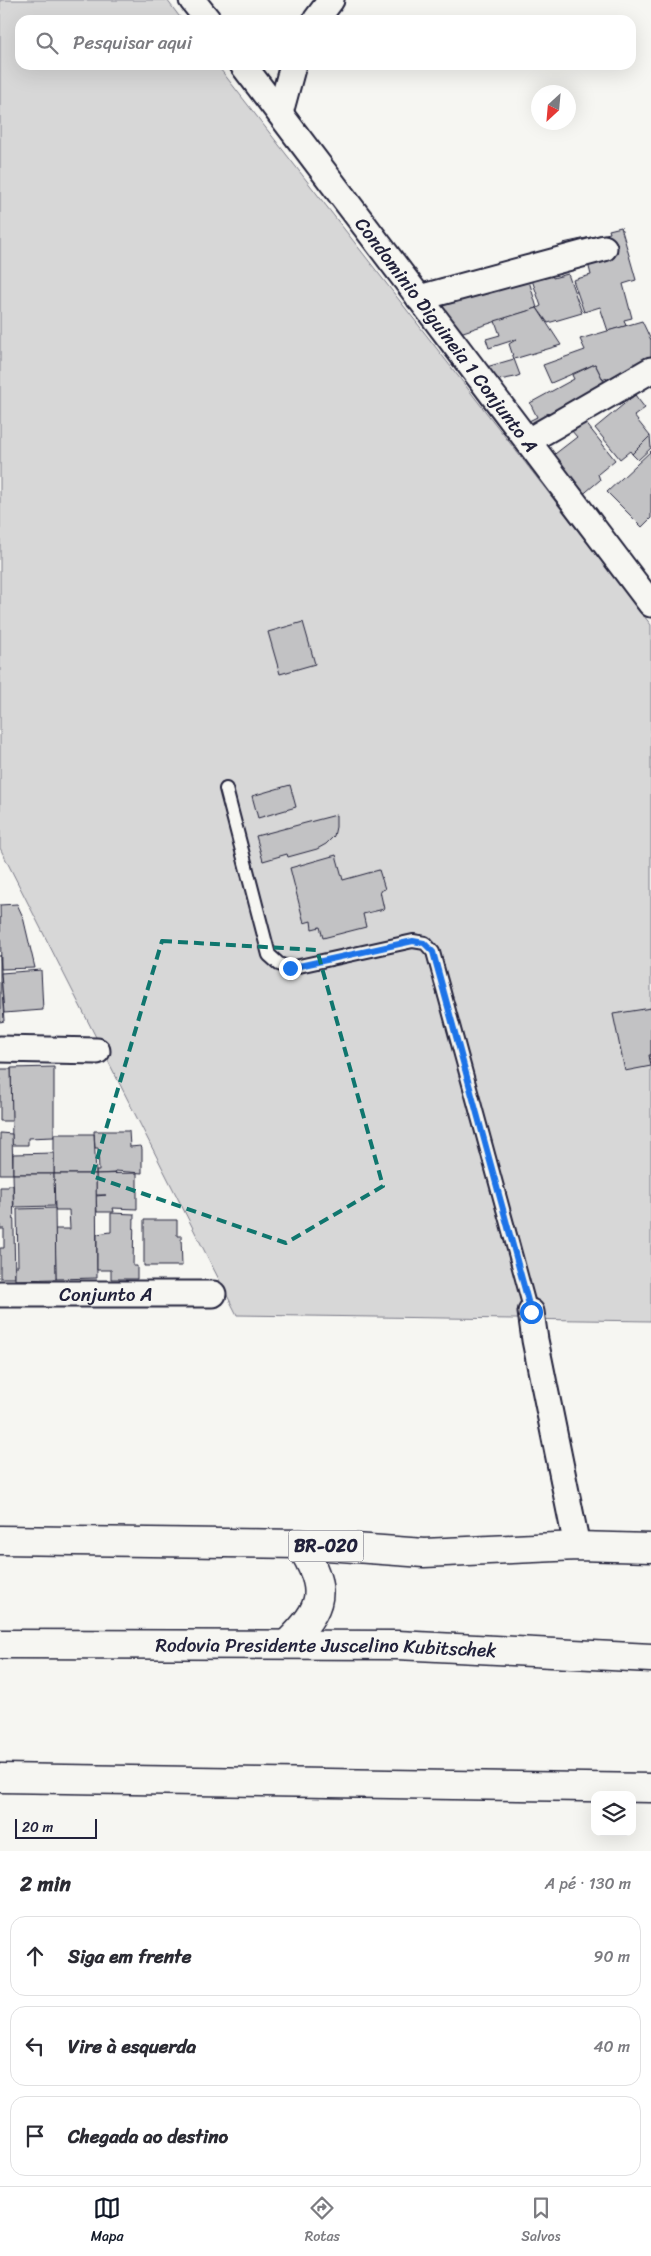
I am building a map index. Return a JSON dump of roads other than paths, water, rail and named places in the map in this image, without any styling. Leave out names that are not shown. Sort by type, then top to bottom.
[{"type":"main road","name":"BR-020","points":[[0,1540],[300,1544],[424,1552],[577,1546],[651,1548]]},
{"type":"main road","points":[[287,1644],[312,1617],[317,1607],[316,1577],[300,1544]]},
{"type":"main road","name":"Rodovia Presidente Juscelino Kubitschek","points":[[0,1644],[397,1645],[651,1658]]},
{"type":"main road","points":[[0,1778],[651,1788]]},
{"type":"street","points":[[192,0],[204,15]]},
{"type":"street","points":[[303,15],[306,0]]},
{"type":"street","points":[[320,15],[331,0]]},
{"type":"street","name":"Condominio Diguineia 1 Conjunto A","points":[[246,70],[651,604]]},
{"type":"street","points":[[280,113],[292,70]]},
{"type":"street","points":[[420,298],[604,248]]},
{"type":"street","points":[[528,441],[651,370]]},
{"type":"street","points":[[0,1049],[96,1050]]},
{"type":"street","name":"Conjunto A","points":[[0,1294],[212,1294]]},
{"type":"street","points":[[531,1312],[577,1546]]},
{"type":"lane","points":[[226,789],[269,955],[279,964],[290,968],[413,941],[424,943],[433,952],[531,1312]]}]
